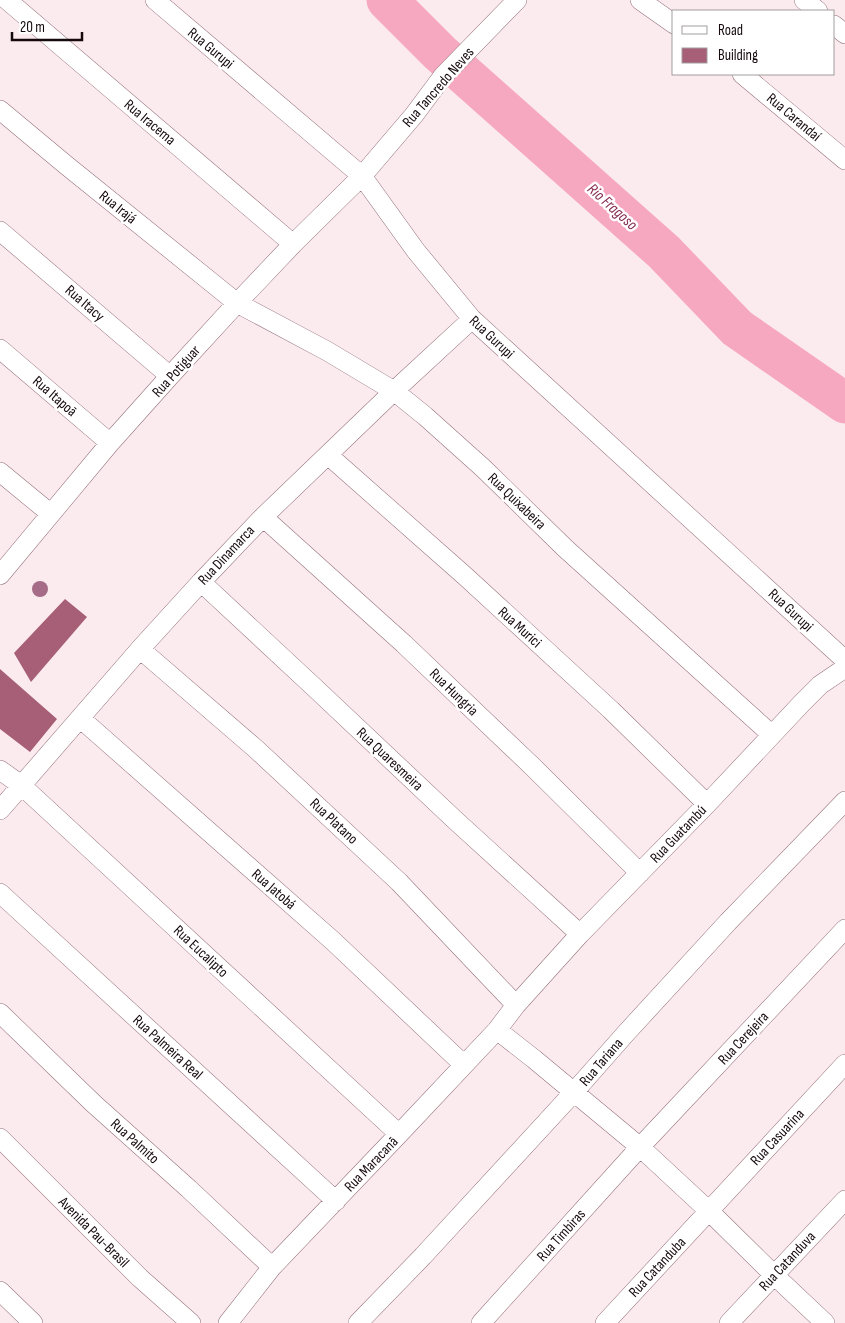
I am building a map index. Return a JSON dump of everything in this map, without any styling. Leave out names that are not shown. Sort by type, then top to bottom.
[{"type":"street","name":"Rua Iracema","points":[[7,0],[293,244]]},
{"type":"street","name":"Rua Gurupi","points":[[155,0],[362,176],[416,251],[472,319],[845,660]]},
{"type":"street","name":"Rua Tancredo Neves","points":[[362,176],[414,115],[444,76],[517,0]]},
{"type":"street","points":[[640,0],[672,23]]},
{"type":"street","points":[[804,0],[817,10]]},
{"type":"street","points":[[835,26],[845,34]]},
{"type":"street","name":"Rua Carandaí","points":[[743,75],[845,160]]},
{"type":"street","name":"Rua Irajá","points":[[0,110],[237,303]]},
{"type":"street","name":"Rua Potiguar","points":[[0,574],[110,443],[170,376],[293,244],[362,176]]},
{"type":"street","name":"Rua Itacy","points":[[0,231],[170,376]]},
{"type":"street","name":"Rua Quixabeira","points":[[237,303],[326,351],[394,391],[425,416],[484,468],[566,549],[772,735]]},
{"type":"street","name":"Rua Dinamarca","points":[[0,810],[140,649],[263,517],[472,319]]},
{"type":"street","name":"Rua Itapoã","points":[[0,349],[110,443]]},
{"type":"street","name":"Rua Murici","points":[[328,454],[611,710],[707,804]]},
{"type":"street","points":[[0,472],[51,514]]},
{"type":"street","name":"Rua Hungria","points":[[263,517],[404,644],[533,767],[640,873]]},
{"type":"street","name":"Rua Quaresmeira","points":[[201,582],[455,820],[580,934]]},
{"type":"street","name":"Rua Platano","points":[[140,649],[256,749],[399,882],[516,1005]]},
{"type":"street","name":"Rua Guatambú","points":[[516,1005],[580,934],[820,685],[845,668]]},
{"type":"street","name":"Rua Jatobá","points":[[80,718],[333,942],[464,1065]]},
{"type":"street","name":"Rua Eucalipto","points":[[0,770],[20,785],[399,1134]]},
{"type":"street","name":"Rua Tariana","points":[[358,1323],[423,1256],[728,922],[845,801]]},
{"type":"street","name":"Rua Palmeira Real","points":[[0,893],[336,1201]]},
{"type":"street","name":"Rua Cerejeira","points":[[640,1147],[845,929]]},
{"type":"street","name":"Rua Maracanã","points":[[228,1323],[272,1267],[464,1065],[516,1005]]},
{"type":"street","name":"Rua Palmito","points":[[0,1013],[94,1104],[272,1267]]},
{"type":"street","points":[[496,1030],[534,1058],[640,1147],[709,1210],[825,1323]]},
{"type":"street","name":"Rua Casuarina","points":[[709,1210],[845,1064]]},
{"type":"street","name":"Avenida Pau-Brasil","points":[[0,1138],[140,1278],[191,1323]]},
{"type":"street","name":"Rua Timbiras","points":[[481,1323],[640,1147]]},
{"type":"street","name":"Rua Catanduva","points":[[729,1323],[845,1200]]},
{"type":"street","name":"Rua Catanduba","points":[[605,1323],[709,1210]]},
{"type":"street","points":[[0,1291],[33,1323]]},
{"type":"building","points":[[65,599],[87,617],[31,682],[14,653]]},
{"type":"building","points":[[0,669],[57,719],[30,752],[0,729]]},
{"type":"waterway","name":"Rio Fragoso","points":[[387,0],[440,53],[664,252],[737,328],[845,403]]}]
